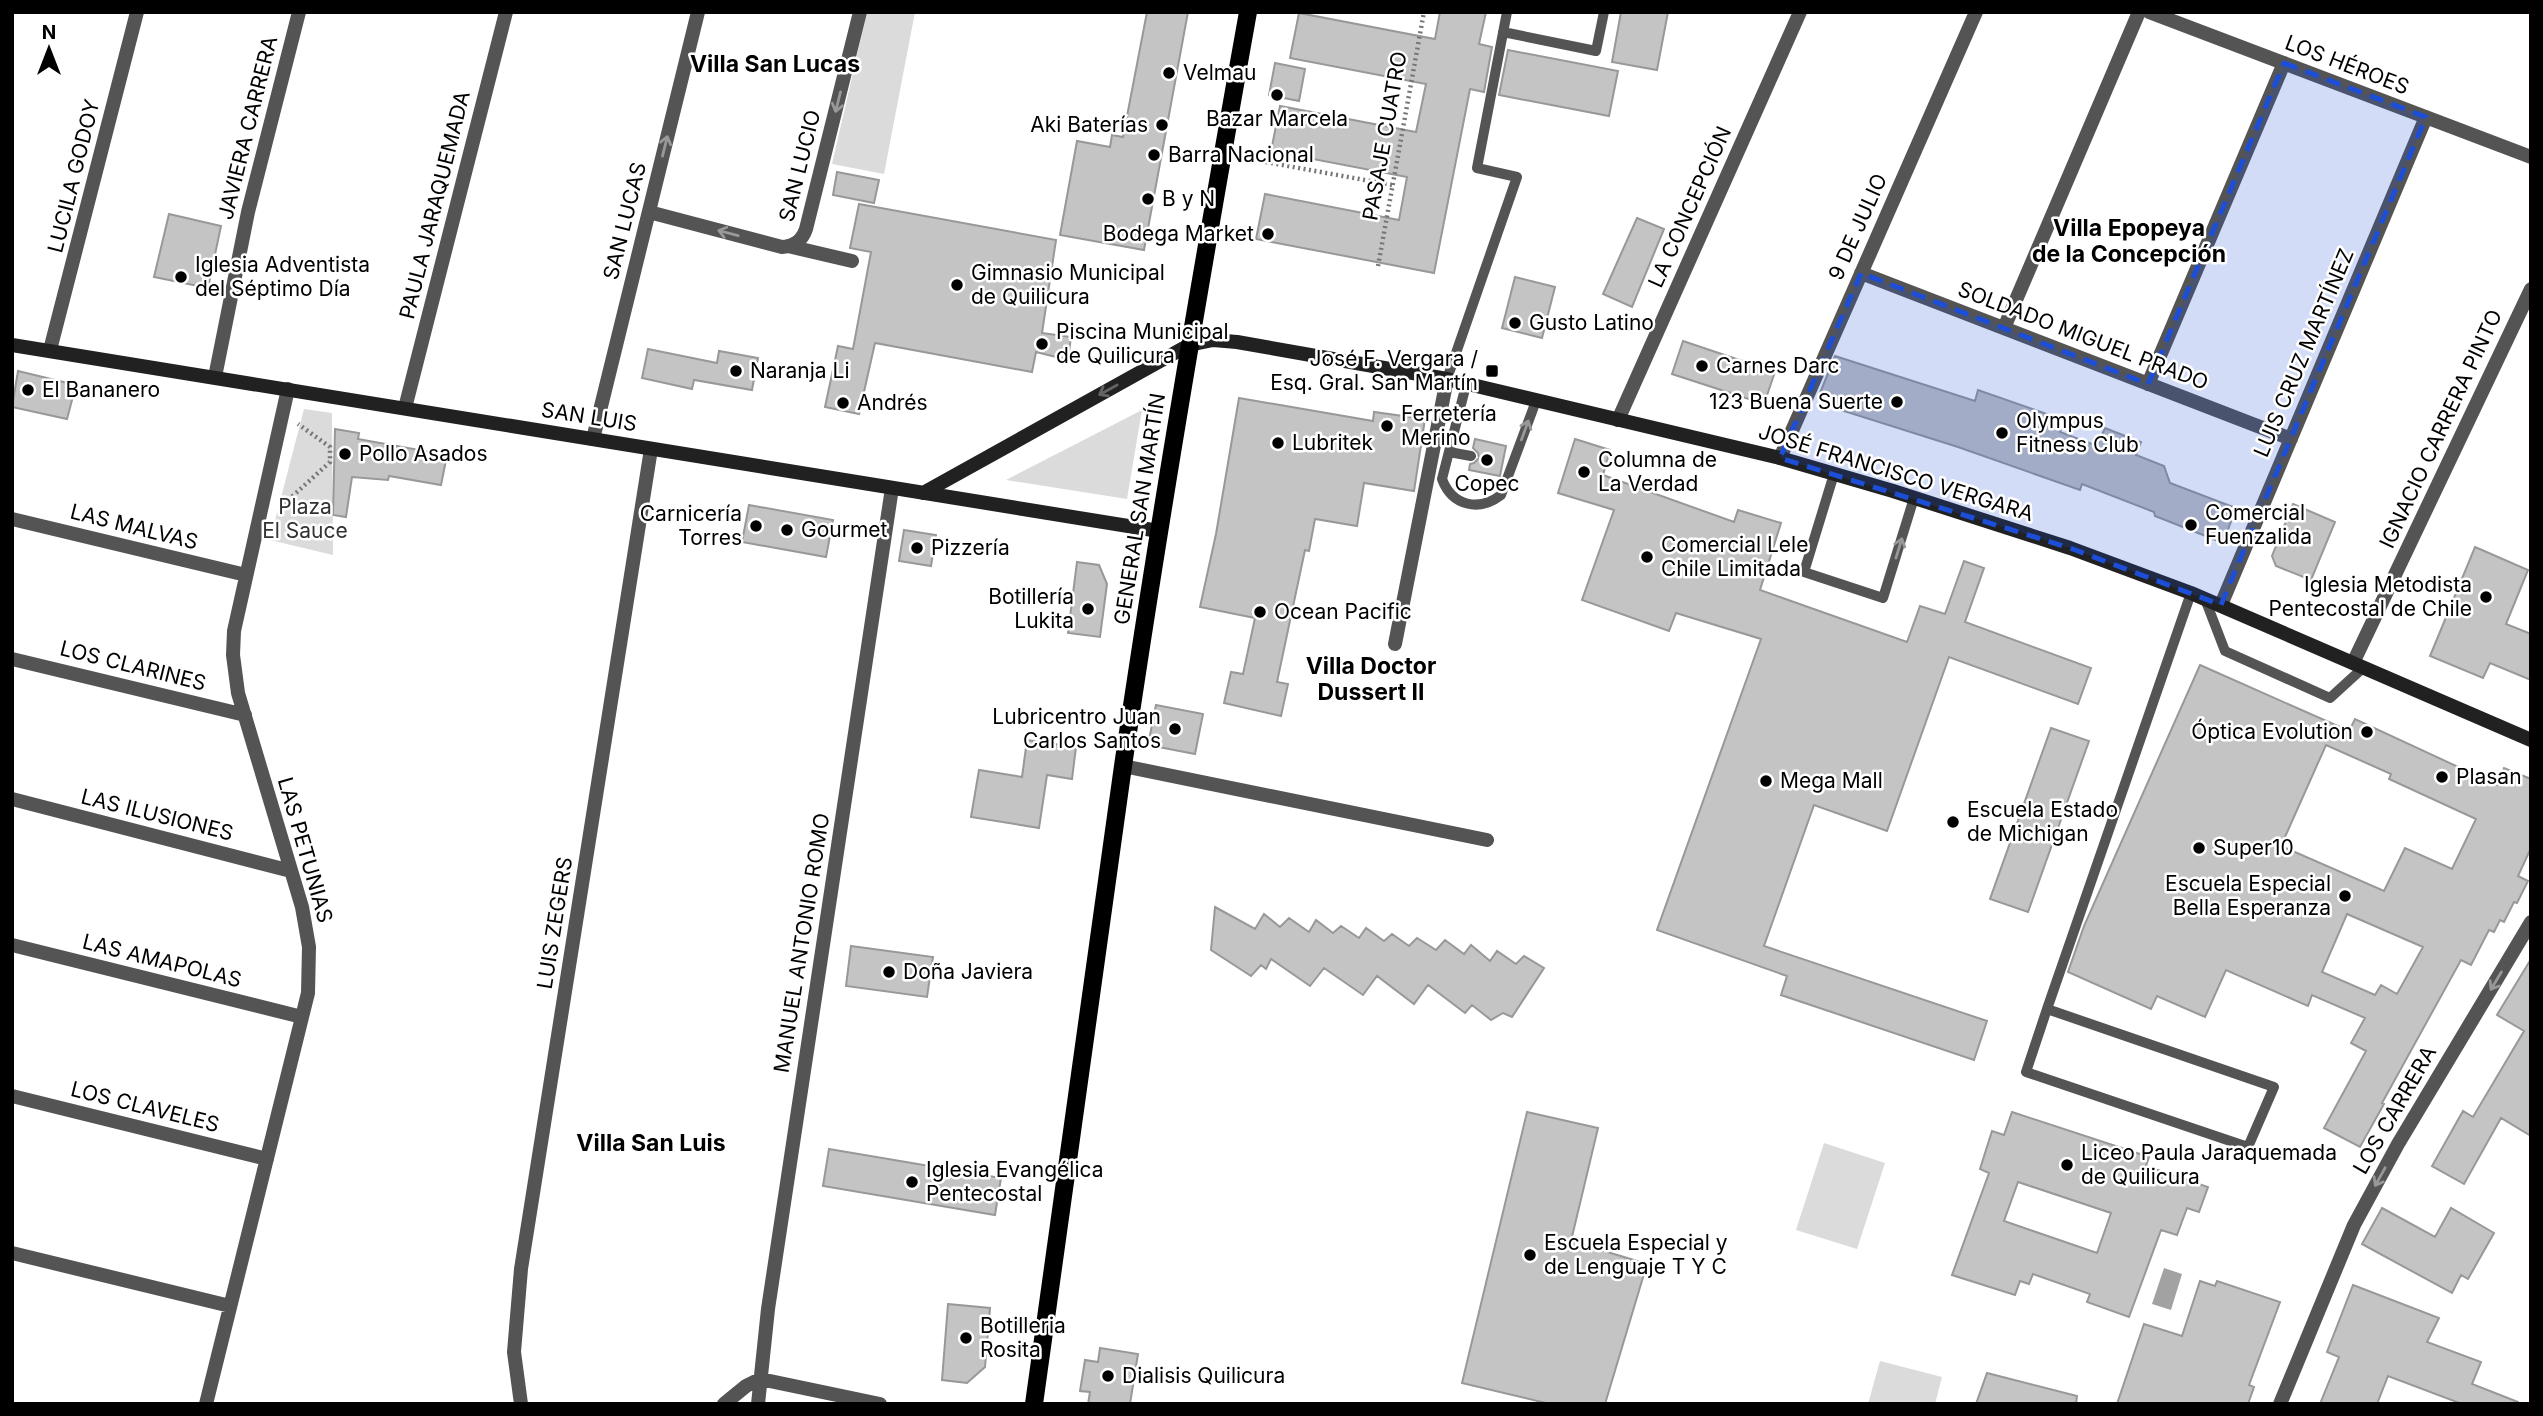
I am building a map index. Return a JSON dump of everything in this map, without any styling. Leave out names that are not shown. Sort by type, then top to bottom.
[{"type":"main road","name":"GENERAL SAN MARTÍN","points":[[1034,1404],[1159,531],[1248,12]]},
{"type":"street","name":"LUCILA GODOY","points":[[50,350],[137,12]]},
{"type":"street","name":"JAVIERA CARRERA","points":[[215,377],[248,212],[299,12]]},
{"type":"street","name":"PAULA JARAQUEMADA","points":[[405,408],[506,12]]},
{"type":"street","name":"SAN LUCAS","points":[[593,439],[698,12]]},
{"type":"street","name":"SAN LUCIO","points":[[791,245],[804,236],[860,12]]},
{"type":"street","name":"LA CONCEPCIÓN","points":[[1618,420],[1800,12]]},
{"type":"street","name":"9 DE JULIO","points":[[1780,458],[1976,12]]},
{"type":"street","points":[[2004,328],[2139,12]]},
{"type":"street","name":"LOS HÉROES","points":[[2149,12],[2531,157]]},
{"type":"street","points":[[2148,384],[2284,63]]},
{"type":"street","name":"LUIS CRUZ MARTÍNEZ","points":[[2221,606],[2426,117]]},
{"type":"street","points":[[649,212],[776,246],[791,245],[852,261]]},
{"type":"street","name":"SOLDADO MIGUEL PRADO","points":[[1861,273],[2291,439]]},
{"type":"street","name":"IGNACIO CARRERA PINTO","points":[[2359,665],[2531,289]]},
{"type":"street","name":"JOSÉ FRANCISCO VERGARA","points":[[923,493],[1189,345],[1213,340],[1237,342],[1447,379],[1780,458],[1914,498],[2070,548],[2191,593],[2531,740]]},
{"type":"street","name":"SAN LUIS","points":[[12,345],[1159,531]]},
{"type":"street","points":[[1395,644],[1447,379]]},
{"type":"street","name":"LAS PETUNIAS","points":[[206,1404],[308,993],[309,947],[302,907],[245,715],[234,674],[233,655],[234,631],[288,389]]},
{"type":"street","name":"LUIS ZEGERS","points":[[521,1404],[513,1352],[522,1269],[651,449]]},
{"type":"street","name":"MANUEL ANTONIO ROMO","points":[[758,1404],[768,1308],[892,488]]},
{"type":"street","name":"LAS MALVAS","points":[[12,519],[246,575]]},
{"type":"street","name":"LOS CLARINES","points":[[12,659],[245,715]]},
{"type":"street","points":[[1124,766],[1488,840]]},
{"type":"street","name":"LAS ILUSIONES","points":[[12,799],[291,871]]},
{"type":"street","name":"LOS CARRERA","points":[[2280,1404],[2354,1225],[2398,1144],[2531,922]]},
{"type":"street","name":"LAS AMAPOLAS","points":[[12,945],[302,1017]]},
{"type":"street","name":"LOS CLAVELES","points":[[12,1096],[267,1159]]},
{"type":"street","points":[[12,1253],[230,1306]]},
{"type":"street","points":[[724,1404],[746,1386],[760,1379],[880,1404]]},
{"type":"lane","points":[[1447,379],[1517,177],[1477,167],[1507,12]]},
{"type":"lane","points":[[1503,32],[1596,51],[1604,12]]},
{"type":"lane","points":[[1466,385],[1442,479],[1446,489],[1462,502],[1474,505],[1492,502],[1501,495],[1507,464],[1536,401]]},
{"type":"lane","points":[[1449,452],[1471,456]]},
{"type":"lane","points":[[1834,474],[1804,572],[1883,598],[1914,498]]},
{"type":"lane","points":[[2047,1009],[2274,1087],[2248,1147],[2026,1072],[2047,1009],[2191,593]]},
{"type":"lane","points":[[2206,599],[2225,651],[2330,698],[2359,665]]},
{"type":"path","name":"PASAJE CUATRO","points":[[1378,266],[1424,12]]},
{"type":"path","points":[[1223,154],[1392,186]]},
{"type":"path","points":[[282,420],[297,423],[330,447],[330,462],[283,505]]},
{"type":"highlighted area","points":[[2284,63],[2426,117],[2221,605],[2070,548],[1780,458],[1861,273],[2148,384]]},
{"type":"green space","points":[[867,12],[915,12],[884,174],[832,164]]},
{"type":"green space","name":"Plaza El Sauce","points":[[304,409],[332,413],[333,555],[270,540]]},
{"type":"green space","points":[[1142,410],[1127,499],[1006,480]]},
{"type":"green space","points":[[1824,1143],[1885,1163],[1857,1249],[1796,1230]]},
{"type":"green space","points":[[1880,1361],[1942,1377],[1935,1404],[1868,1404]]},
{"type":"shaded area","points":[[2164,1268],[2182,1274],[2171,1310],[2152,1304]]},
{"type":"building","points":[[1147,12],[1188,12],[1144,250],[1060,235],[1077,141],[1110,147],[1112,135],[1123,137]]},
{"type":"building","points":[[1440,12],[1486,12],[1479,44],[1492,47],[1484,92],[1470,89],[1434,273],[1256,239],[1265,194],[1399,220],[1407,177],[1271,151],[1280,106],[1416,132],[1426,84],[1290,58],[1299,13],[1435,39]]},
{"type":"building","points":[[1621,12],[1668,12],[1657,70],[1612,62]]},
{"type":"building","points":[[1508,50],[1618,71],[1609,116],[1499,95]]},
{"type":"building","points":[[1275,63],[1305,69],[1299,101],[1269,95]]},
{"type":"building","points":[[837,172],[879,180],[874,203],[833,195]]},
{"type":"building","name":"Gimnasio Municipal de Quilicura","points":[[859,204],[1056,240],[1042,333],[1071,337],[1068,360],[1036,352],[1032,372],[875,343],[859,414],[825,407],[838,346],[853,349],[871,252],[850,248]]},
{"type":"building","points":[[169,214],[221,226],[208,288],[154,277]]},
{"type":"building","points":[[1637,218],[1664,229],[1632,307],[1603,294]]},
{"type":"building","points":[[1515,277],[1555,287],[1542,338],[1502,328]]},
{"type":"building","points":[[1683,341],[1775,372],[1764,404],[1672,374]]},
{"type":"building","points":[[648,349],[717,363],[719,351],[758,358],[752,390],[694,380],[692,389],[642,378]]},
{"type":"building","points":[[1835,356],[1975,401],[1978,390],[2064,420],[2060,432],[2097,446],[2105,428],[2141,442],[2136,455],[2164,466],[2170,483],[2236,508],[2223,543],[2082,484],[2080,490],[1958,447],[1828,406],[1820,393]]},
{"type":"building","points":[[18,371],[76,385],[67,419],[12,407]]},
{"type":"building","points":[[1239,398],[1373,421],[1374,412],[1425,419],[1414,491],[1364,483],[1357,526],[1315,519],[1309,551],[1305,550],[1277,682],[1288,684],[1281,716],[1224,703],[1231,672],[1243,674],[1255,618],[1200,607],[1216,534]]},
{"type":"building","points":[[335,429],[359,433],[358,439],[447,455],[441,485],[389,476],[388,480],[352,477],[346,517],[333,515]]},
{"type":"building","name":"Copec","points":[[1475,439],[1506,446],[1500,476],[1469,470],[1470,464],[1479,458],[1473,448]]},
{"type":"building","points":[[1575,439],[1610,450],[1603,475],[1734,522],[1738,510],[1781,523],[1760,590],[1907,642],[1920,606],[1945,614],[1964,561],[1984,568],[1965,622],[2091,668],[2078,704],[1949,657],[1887,831],[1814,805],[1764,946],[1987,1021],[1974,1060],[1781,995],[1787,976],[1657,930],[1761,639],[1676,613],[1669,631],[1582,600],[1614,510],[1558,493]]},
{"type":"building","points":[[2293,504],[2335,522],[2311,580],[2276,566],[2272,556]]},
{"type":"building","points":[[749,505],[833,520],[826,557],[742,542]]},
{"type":"building","name":"Pizzería","points":[[904,530],[936,535],[931,566],[899,561]]},
{"type":"building","name":"Iglesia Metodista Pentecostal de Chile","points":[[2475,547],[2528,570],[2506,624],[2531,634],[2531,680],[2490,663],[2483,678],[2430,656]]},
{"type":"building","name":"Botillería Lukita","points":[[1077,562],[1099,565],[1107,584],[1100,637],[1068,633]]},
{"type":"building","points":[[2200,665],[2349,731],[2355,719],[2497,785],[2504,768],[2531,779],[2531,848],[2518,876],[2528,881],[2504,922],[2500,920],[2494,932],[2489,930],[2471,965],[2461,960],[2360,1147],[2324,1128],[2366,1051],[2351,1043],[2365,1018],[2312,995],[2308,1006],[2226,970],[2205,1017],[2157,996],[2151,1009],[2068,972],[2084,926]],"holes":[[[2326,745],[2391,774],[2389,779],[2476,819],[2452,869],[2405,848],[2384,891],[2281,846]],[[2347,914],[2423,947],[2397,994],[2381,985],[2375,995],[2322,972]]]},
{"type":"building","name":"Lubricentro Juan Carlos Santos","points":[[1156,705],[1203,714],[1195,754],[1148,745]]},
{"type":"building","points":[[2051,728],[2089,741],[2028,912],[1990,899]]},
{"type":"building","points":[[1027,740],[1076,747],[1072,779],[1047,775],[1039,828],[971,817],[979,770],[1022,777]]},
{"type":"building","points":[[1215,907],[1255,929],[1264,914],[1280,927],[1289,918],[1309,932],[1316,920],[1333,933],[1341,926],[1359,938],[1366,928],[1384,941],[1392,934],[1409,946],[1417,938],[1436,950],[1445,940],[1464,954],[1471,945],[1490,961],[1497,951],[1516,964],[1524,956],[1544,968],[1512,1017],[1503,1013],[1491,1020],[1472,1005],[1465,1013],[1428,985],[1414,1004],[1377,976],[1363,995],[1324,968],[1310,986],[1271,959],[1266,969],[1261,965],[1251,976],[1211,950]]},
{"type":"building","name":"Doña Javiera","points":[[851,946],[933,957],[927,997],[846,986]]},
{"type":"building","points":[[2531,959],[2531,1136],[2501,1118],[2464,1184],[2432,1166],[2463,1111],[2473,1117],[2524,1031],[2497,1015]]},
{"type":"building","name":"Escuela Especial y de Lenguaje T Y C","points":[[1527,1112],[1598,1128],[1571,1241],[1647,1264],[1605,1404],[1550,1404],[1462,1383]]},
{"type":"building","points":[[2012,1112],[2149,1157],[2146,1166],[2208,1187],[2199,1212],[2187,1208],[2177,1235],[2161,1230],[2129,1317],[2087,1302],[2090,1294],[2033,1274],[2029,1284],[2020,1281],[2015,1295],[1952,1275],[1989,1173],[1980,1169],[1992,1131],[2004,1135]],"holes":[[[2018,1182],[2111,1213],[2097,1253],[2004,1221]]]},
{"type":"building","name":"Iglesia Evangélica Pentecostal","points":[[829,1149],[1001,1178],[995,1215],[823,1186]]},
{"type":"building","points":[[2382,1208],[2435,1237],[2451,1208],[2494,1233],[2468,1279],[2461,1275],[2452,1293],[2362,1244]]},
{"type":"building","points":[[2200,1281],[2215,1286],[2217,1281],[2280,1302],[2249,1385],[2254,1387],[2248,1404],[2117,1404],[2144,1324],[2182,1336]]},
{"type":"building","points":[[2353,1285],[2439,1318],[2427,1342],[2481,1362],[2472,1384],[2518,1404],[2462,1404],[2388,1376],[2377,1404],[2320,1404],[2339,1357],[2327,1352]]},
{"type":"building","name":"Botilleria Rosita","points":[[948,1304],[990,1308],[985,1367],[967,1383],[942,1380]]},
{"type":"building","name":"Dialisis Quilicura","points":[[1100,1348],[1138,1354],[1130,1404],[1088,1404],[1090,1392],[1080,1391],[1085,1360],[1098,1362]]},
{"type":"building","points":[[1987,1373],[2077,1396],[2076,1404],[1976,1404]]},
{"type":"place","name":"Velmau","points":[[1169,73]]},
{"type":"place","name":"Bazar Marcela","points":[[1277,95]]},
{"type":"place","name":"Aki Baterías","points":[[1162,125]]},
{"type":"place","name":"Barra Nacional","points":[[1154,155]]},
{"type":"place","name":"B y N","points":[[1148,199]]},
{"type":"place","name":"Bodega Market","points":[[1268,234]]},
{"type":"place","name":"Iglesia Adventista del Séptimo Día","points":[[181,277]]},
{"type":"place","name":"Gimnasio Municipal de Quilicura","points":[[957,285]]},
{"type":"place","name":"Gusto Latino","points":[[1515,323]]},
{"type":"place","name":"Piscina Municipal de Quilicura","points":[[1042,344]]},
{"type":"place","name":"Carnes Darc","points":[[1702,366]]},
{"type":"place","name":"Naranja Li","points":[[736,371]]},
{"type":"place","name":"José F. Vergara / Esq. Gral. San Martín","points":[[1492,371]]},
{"type":"place","name":"El Bananero","points":[[28,390]]},
{"type":"place","name":"123 Buena Suerte","points":[[1897,402]]},
{"type":"place","name":"Andrés","points":[[843,403]]},
{"type":"place","name":"Ferretería Merino","points":[[1387,426]]},
{"type":"place","name":"Olympus Fitness Club","points":[[2002,433]]},
{"type":"place","name":"Lubritek","points":[[1278,443]]},
{"type":"place","name":"Pollo Asados","points":[[345,454]]},
{"type":"place","name":"Copec","points":[[1487,460]]},
{"type":"place","name":"Columna de La Verdad","points":[[1584,472]]},
{"type":"place","name":"Comercial Fuenzalida","points":[[2191,525]]},
{"type":"place","name":"Carnicería Torres","points":[[756,526]]},
{"type":"place","name":"Gourmet","points":[[787,530]]},
{"type":"place","name":"Pizzería","points":[[917,548]]},
{"type":"place","name":"Comercial Lele Chile Limitada","points":[[1647,557]]},
{"type":"place","name":"Iglesia Metodista Pentecostal de Chile","points":[[2486,597]]},
{"type":"place","name":"Botillería Lukita","points":[[1088,609]]},
{"type":"place","name":"Ocean Pacific","points":[[1260,612]]},
{"type":"place","name":"Lubricentro Juan Carlos Santos","points":[[1175,729]]},
{"type":"place","name":"Óptica Evolution","points":[[2367,732]]},
{"type":"place","name":"Plasan","points":[[2442,777]]},
{"type":"place","name":"Mega Mall","points":[[1766,781]]},
{"type":"place","name":"Escuela Estado de Michigan","points":[[1953,822]]},
{"type":"place","name":"Super10","points":[[2199,848]]},
{"type":"place","name":"Escuela Especial Bella Esperanza","points":[[2345,896]]},
{"type":"place","name":"Doña Javiera","points":[[889,972]]},
{"type":"place","name":"Liceo Paula Jaraquemada de Quilicura","points":[[2067,1165]]},
{"type":"place","name":"Iglesia Evangélica Pentecostal","points":[[912,1182]]},
{"type":"place","name":"Escuela Especial y de Lenguaje T Y C","points":[[1530,1255]]},
{"type":"place","name":"Botilleria Rosita","points":[[966,1338]]},
{"type":"place","name":"Dialisis Quilicura","points":[[1108,1376]]},
{"type":"district","name":"Villa San Lucas","points":[[775,64]]},
{"type":"district","name":"Villa Epopeya de la Concepción","points":[[2129,241]]},
{"type":"district","name":"Villa Doctor Dussert II","points":[[1371,679]]},
{"type":"district","name":"Villa San Luis","points":[[651,1143]]}]
